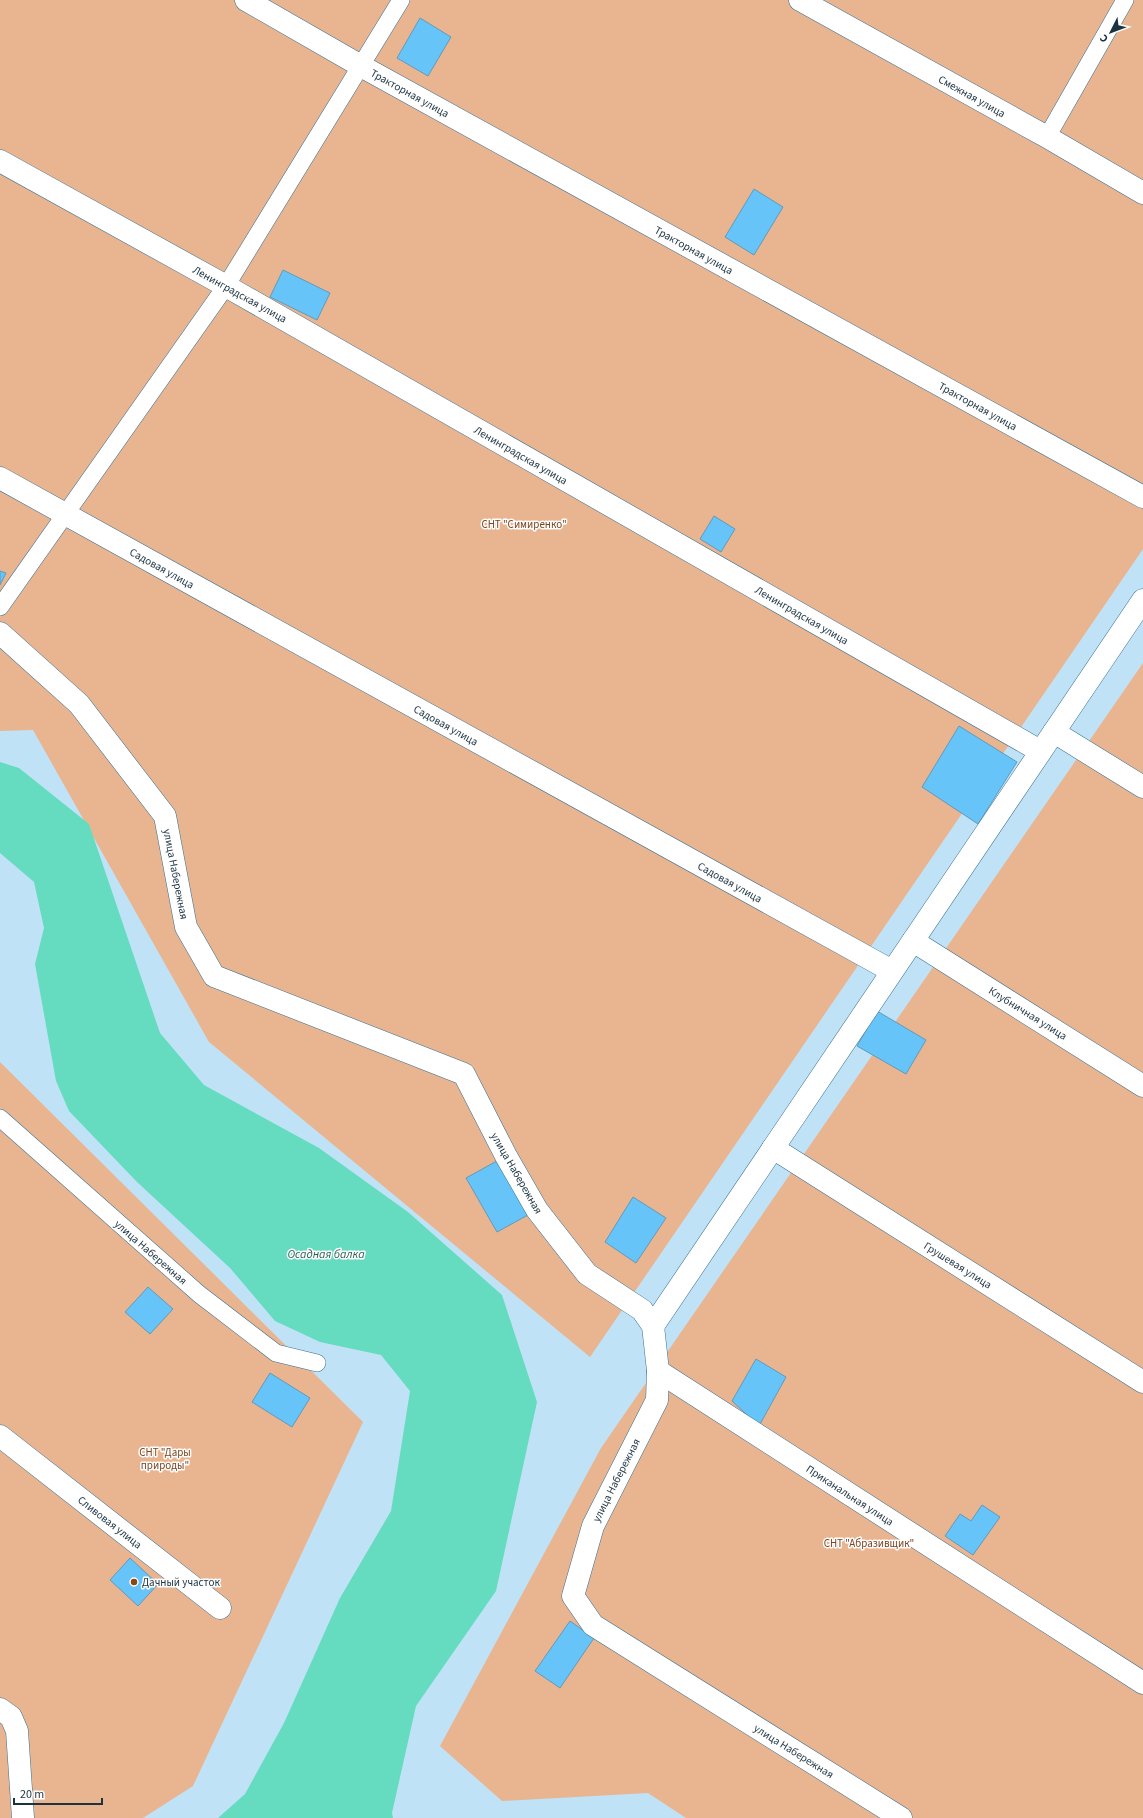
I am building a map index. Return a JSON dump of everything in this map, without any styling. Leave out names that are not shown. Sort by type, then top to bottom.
[{"type":"street","name":"Тракторная улица","points":[[246,0],[361,66],[1143,496]]},
{"type":"street","name":"Смежная улица","points":[[800,0],[1047,137],[1143,193]]},
{"type":"street","name":"Ленинградская улица","points":[[0,161],[226,286],[1040,751]]},
{"type":"street","name":"Садовая улица","points":[[0,478],[892,971]]},
{"type":"street","points":[[652,1326],[1143,600]]},
{"type":"street","name":"улица Набережная","points":[[0,634],[80,704],[165,816],[186,927],[214,976],[464,1074],[506,1156],[536,1210],[587,1274],[642,1310],[652,1326],[658,1371],[657,1400],[593,1526],[573,1596],[593,1625],[901,1818]]},
{"type":"street","points":[[1054,732],[1143,787]]},
{"type":"street","name":"Клубничная улица","points":[[913,941],[1143,1086]]},
{"type":"street","name":"Грушевая улица","points":[[773,1148],[1143,1382]]},
{"type":"street","name":"Приканальная улица","points":[[658,1371],[1143,1683]]},
{"type":"street","name":"Сливовая улица","points":[[0,1436],[220,1608]]},
{"type":"street","points":[[0,1709],[11,1717],[17,1731],[23,1818]]},
{"type":"lane","points":[[0,607],[64,514],[226,286],[401,0]]},
{"type":"lane","points":[[1047,137],[1125,0]]},
{"type":"lane","name":"улица Набережная","points":[[0,1118],[199,1294],[276,1353],[317,1363]]},
{"type":"green space","name":"СНТ \"Симиренко\"","points":[[0,0],[1143,0],[1143,549],[590,1357],[209,1042],[33,730],[0,731]]},
{"type":"green space","name":"СНТ \"Абразивщик\"","points":[[1143,663],[1143,1818],[686,1818],[648,1793],[502,1801],[440,1746],[601,1448]]},
{"type":"green space","name":"СНТ \"Дары природы\"","points":[[0,1062],[363,1422],[193,1786],[143,1818],[0,1818]]},
{"type":"water","name":"Осадная балка","points":[[0,762],[19,768],[89,824],[160,1033],[204,1085],[319,1148],[408,1212],[502,1295],[537,1402],[496,1591],[416,1706],[392,1813],[393,1818],[218,1818],[245,1794],[284,1723],[340,1598],[391,1511],[410,1391],[381,1355],[320,1342],[275,1321],[230,1268],[137,1182],[69,1111],[56,1081],[35,964],[44,928],[34,882],[0,853]]},
{"type":"building","points":[[420,18],[451,37],[428,76],[397,58]]},
{"type":"building","points":[[754,189],[783,207],[754,255],[725,237]]},
{"type":"building","points":[[283,270],[330,293],[317,320],[270,297]]},
{"type":"building","points":[[714,516],[735,529],[721,552],[700,539]]},
{"type":"building","points":[[0,571],[6,573],[0,585]]},
{"type":"building","points":[[959,726],[1017,762],[978,824],[922,787]]},
{"type":"building","points":[[877,1011],[926,1040],[906,1074],[857,1046]]},
{"type":"building","points":[[506,1156],[537,1210],[497,1232],[466,1178]]},
{"type":"building","points":[[633,1197],[666,1218],[636,1263],[605,1242]]},
{"type":"building","points":[[148,1287],[173,1309],[150,1334],[125,1312]]},
{"type":"building","points":[[756,1359],[786,1377],[759,1426],[732,1401]]},
{"type":"building","points":[[270,1373],[310,1398],[292,1427],[252,1402]]},
{"type":"building","points":[[982,1505],[1000,1517],[973,1555],[945,1536],[960,1514],[971,1521]]},
{"type":"building","name":"Дачный участок","points":[[130,1558],[158,1584],[138,1606],[110,1580]]},
{"type":"building","points":[[570,1621],[594,1638],[560,1688],[535,1671]]},
{"type":"place","name":"Дачный участок","points":[[134,1582]]}]
